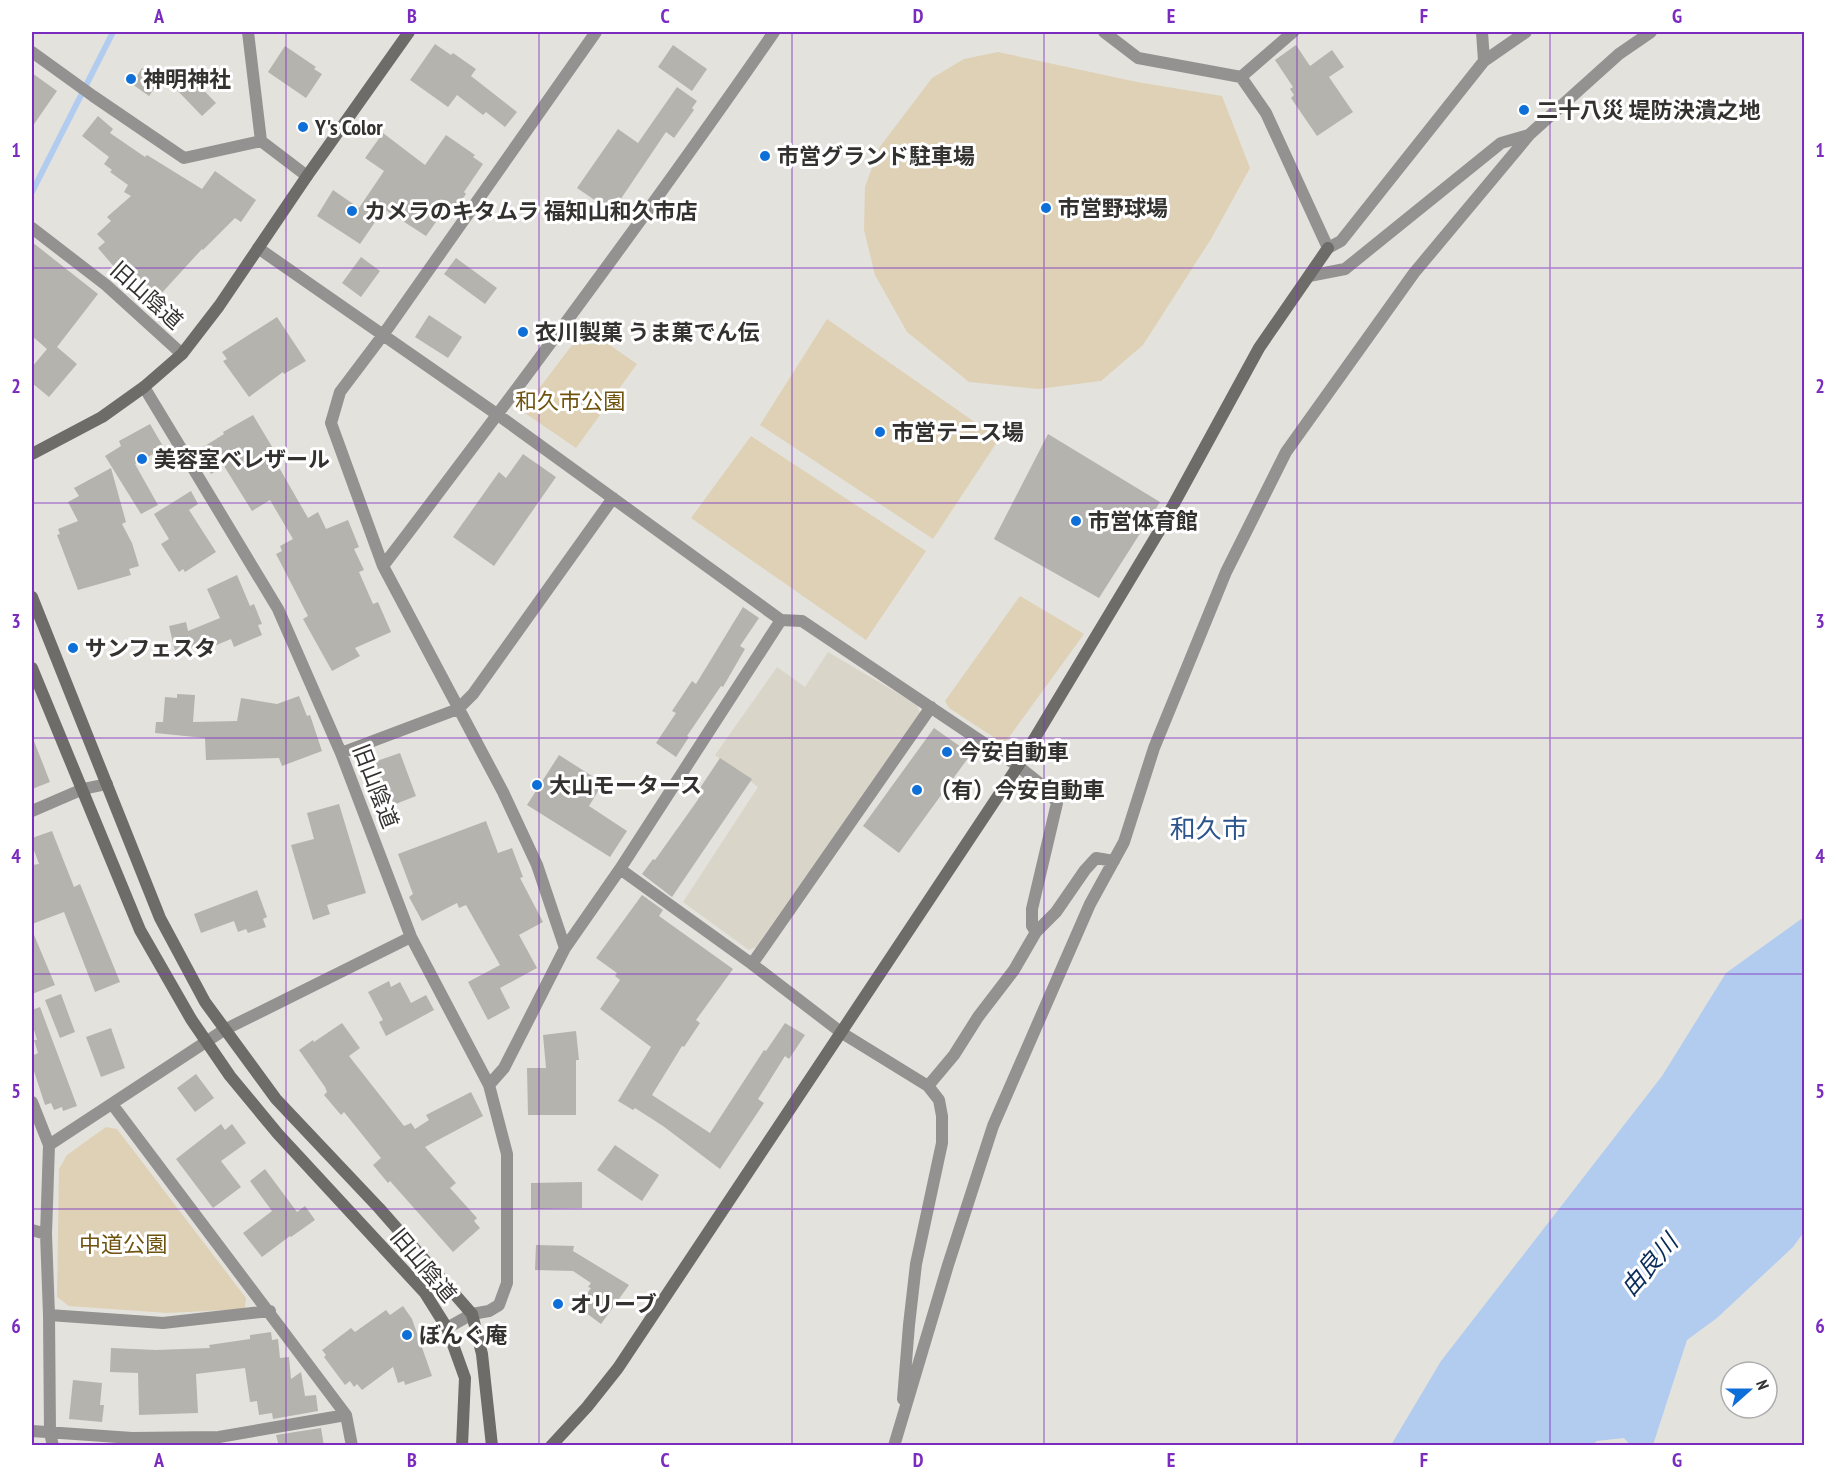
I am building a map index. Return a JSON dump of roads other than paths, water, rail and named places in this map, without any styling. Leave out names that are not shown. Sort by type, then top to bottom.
[{"type":"street","points":[[248,32],[261,141],[307,176]]},
{"type":"street","points":[[182,354],[219,306],[409,32]]},
{"type":"street","points":[[565,948],[537,865],[503,792],[383,566],[331,423],[340,392],[596,32]]},
{"type":"street","points":[[383,566],[498,415],[687,158],[774,32]]},
{"type":"street","points":[[1104,32],[1138,58],[1241,77],[1266,113],[1328,248]]},
{"type":"street","points":[[1241,77],[1293,32]]},
{"type":"street","points":[[1482,32],[1484,62]]},
{"type":"street","points":[[550,1446],[587,1407],[618,1368],[1018,766],[1158,533],[1259,348],[1308,276],[1328,248],[1341,241],[1484,62],[1526,32]]},
{"type":"street","points":[[894,1446],[948,1265],[993,1126],[1090,904],[1124,842],[1154,748],[1226,572],[1286,452],[1414,273],[1530,134],[1619,54],[1651,32]]},
{"type":"street","points":[[32,52],[184,158],[261,141]]},
{"type":"street","points":[[1308,276],[1345,269],[1501,143],[1530,134]]},
{"type":"street","name":"旧山陰道","points":[[32,228],[106,285],[182,354],[144,387],[278,609],[341,753],[411,937],[489,1085],[507,1154],[507,1283],[499,1305],[489,1311],[472,1314],[482,1354],[492,1446]]},
{"type":"street","points":[[258,248],[498,415],[781,620],[802,621],[1018,766],[1049,791],[1058,803],[1032,909],[1032,926],[1036,933]]},
{"type":"street","points":[[32,454],[102,417],[144,387]]},
{"type":"street","points":[[341,753],[458,709],[473,694],[613,498]]},
{"type":"street","points":[[32,597],[160,918],[206,1002],[276,1099],[379,1208],[472,1314],[447,1328]]},
{"type":"street","points":[[489,1085],[504,1068],[565,948],[620,868],[781,620]]},
{"type":"street","name":"旧山陰道","points":[[32,668],[140,930],[206,1041],[230,1076],[278,1134],[425,1293],[447,1328],[465,1378],[462,1446]]},
{"type":"street","points":[[752,964],[931,707]]},
{"type":"street","points":[[32,811],[83,789],[107,784]]},
{"type":"street","points":[[928,1086],[954,1055],[978,1017],[1014,970],[1036,933],[1056,912],[1085,870],[1096,858],[1114,861]]},
{"type":"street","points":[[620,868],[842,1033],[928,1086],[939,1100],[942,1116],[942,1143],[916,1264],[902,1420]]},
{"type":"street","points":[[49,1145],[224,1030],[411,937]]},
{"type":"street","points":[[32,1102],[49,1145],[46,1234],[50,1315],[50,1432],[53,1446]]},
{"type":"street","points":[[112,1104],[346,1415],[352,1446]]},
{"type":"street","points":[[32,1230],[46,1234]]},
{"type":"street","points":[[50,1315],[163,1323],[270,1311]]},
{"type":"street","points":[[32,1431],[132,1438],[219,1437],[346,1415]]},
{"type":"water","name":"由良川","points":[[1804,917],[1804,1232],[1793,1247],[1717,1318],[1687,1340],[1653,1445],[1630,1445],[1624,1438],[1597,1441],[1591,1446],[1391,1445],[1441,1361],[1662,1076],[1726,973]]},
{"type":"waterway","points":[[32,192],[113,32]]},
{"type":"place","name":"神明神社","points":[[131,79]]},
{"type":"place","name":"二十八災 堤防決潰之地","points":[[1524,110]]},
{"type":"place","name":"Y's Color","points":[[303,127]]},
{"type":"place","name":"市営グランド駐車場","points":[[765,156]]},
{"type":"place","name":"市営野球場","points":[[1046,208]]},
{"type":"place","name":"カメラのキタムラ 福知山和久市店","points":[[352,211]]},
{"type":"place","name":"衣川製菓 うま菓でん伝","points":[[523,332]]},
{"type":"place","name":"市営テニス場","points":[[880,432]]},
{"type":"place","name":"美容室ベレザール","points":[[142,459]]},
{"type":"place","name":"市営体育館","points":[[1076,521]]},
{"type":"place","name":"サンフェスタ","points":[[73,648]]},
{"type":"place","name":"今安自動車","points":[[947,752]]},
{"type":"place","name":"大山モータース","points":[[537,785]]},
{"type":"place","name":"（有）今安自動車","points":[[917,790]]},
{"type":"place","name":"オリーブ","points":[[558,1304]]},
{"type":"place","name":"ぼんぐ庵","points":[[407,1335]]},
{"type":"district","name":"和久市","points":[[1209,828]]},
{"type":"park label","name":"和久市公園","points":[[570,401]]},
{"type":"park label","name":"中道公園","points":[[123,1244]]}]
